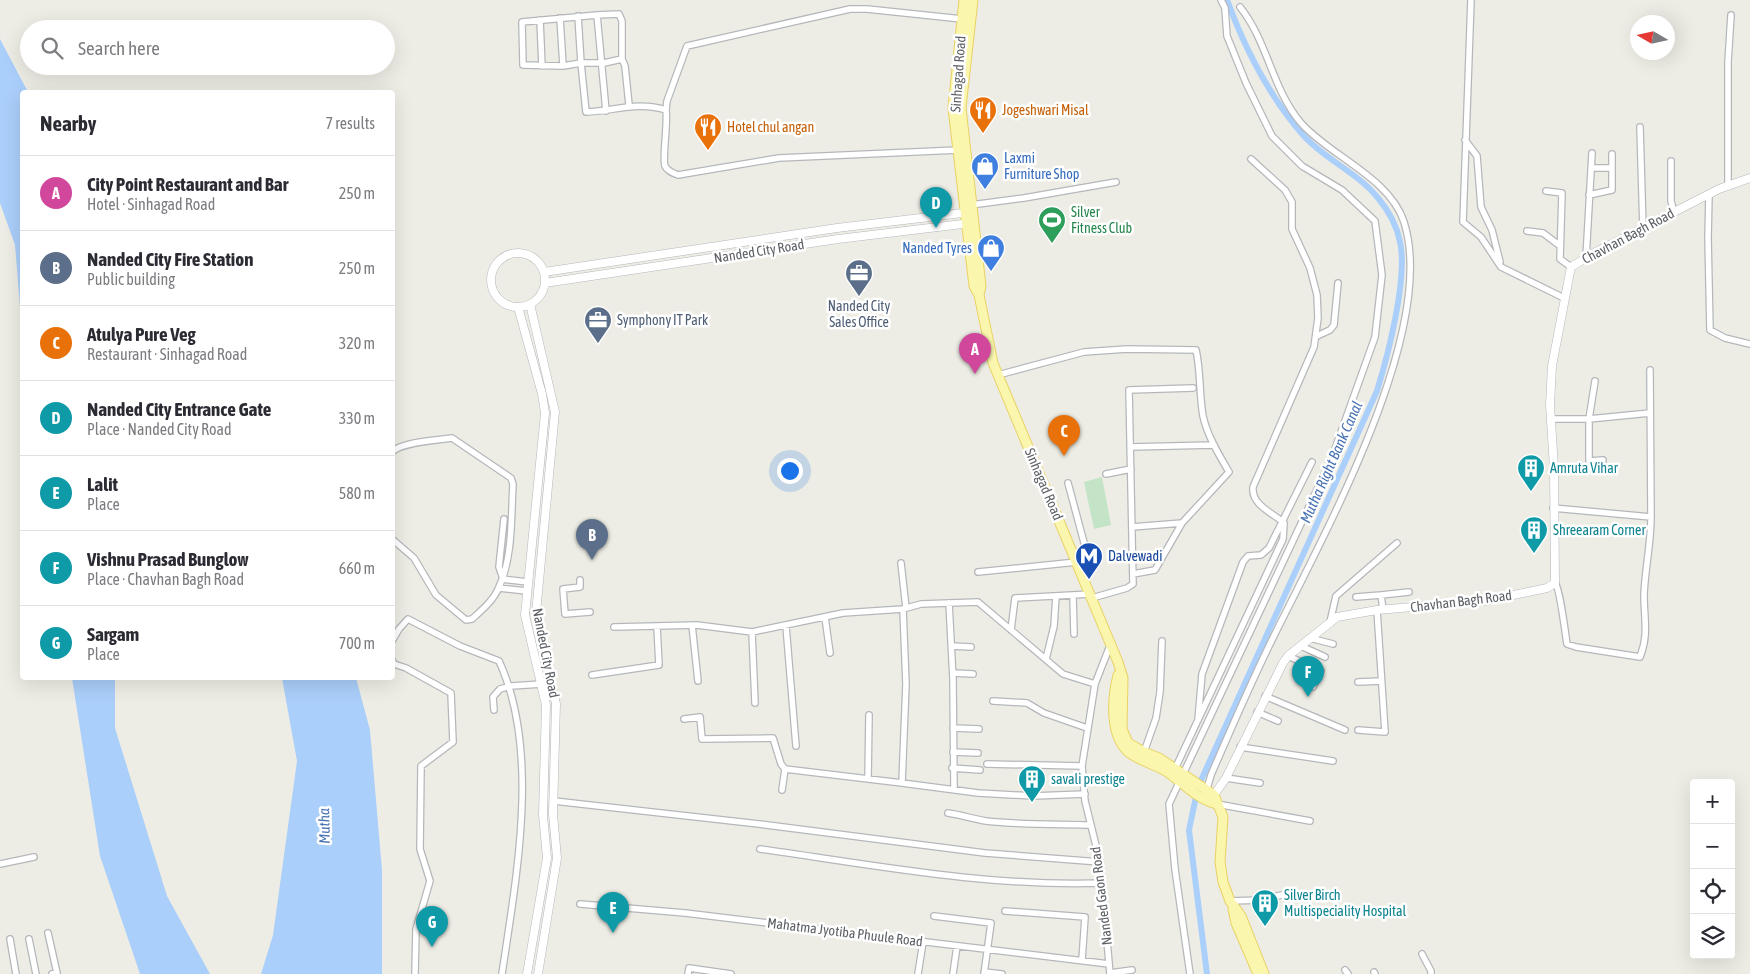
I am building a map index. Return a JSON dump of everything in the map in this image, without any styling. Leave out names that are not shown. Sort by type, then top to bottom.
[{"type":"main road","name":"Sinhagad Road","points":[[964,0],[957,108],[958,150],[969,210]]},
{"type":"main road","name":"Sinhagad Road","points":[[960,66],[973,0]]},
{"type":"main road","name":"Sinhagad Road","points":[[957,108],[969,223],[982,286],[979,295],[990,353],[1111,643],[1120,670],[1116,689],[1116,732],[1122,746],[1158,762],[1213,796]]},
{"type":"main road","name":"Sinhagad Road","points":[[1178,774],[1205,800],[1213,796]]},
{"type":"main road","points":[[1213,796],[1224,824],[1221,868],[1236,923],[1258,974]]},
{"type":"main road","points":[[1231,904],[1240,916],[1264,974]]},
{"type":"street","points":[[1178,774],[1331,460],[1375,337],[1382,275],[1375,222],[1342,190],[1302,166],[1272,136],[1246,83],[1227,36],[1224,8],[1221,0]]},
{"type":"street","points":[[1471,0],[1463,222],[1481,237],[1501,267],[1564,298]]},
{"type":"street","points":[[1213,796],[1210,775],[1270,645],[1314,556],[1383,400],[1400,338],[1410,281],[1409,242],[1399,213],[1384,192],[1352,164],[1321,142],[1301,123],[1283,98],[1250,21],[1240,7]]},
{"type":"street","points":[[958,150],[779,158],[678,175],[668,170],[664,160],[668,127],[667,101],[687,46],[850,9],[867,9],[962,19]]},
{"type":"street","points":[[622,59],[604,63],[581,63],[563,66],[523,65],[522,22],[619,14],[622,21],[622,59],[625,66],[629,105]]},
{"type":"street","points":[[597,15],[604,63],[606,111]]},
{"type":"street","points":[[1728,186],[1728,62],[1731,15]]},
{"type":"street","points":[[578,16],[586,112],[606,111],[629,105],[657,107],[666,110]]},
{"type":"street","points":[[560,18],[563,66]]},
{"type":"street","points":[[540,20],[542,66]]},
{"type":"street","points":[[1640,127],[1643,229]]},
{"type":"street","points":[[1465,140],[1477,156],[1481,207],[1492,230],[1501,267]]},
{"type":"street","points":[[1586,258],[1592,153]]},
{"type":"street","points":[[1589,195],[1612,190],[1612,154]]},
{"type":"street","points":[[1251,159],[1290,196],[1292,202],[1292,229],[1310,268],[1317,294],[1317,336],[1314,348],[1253,487],[1253,496],[1258,502],[1267,512],[1284,523]]},
{"type":"street","points":[[1671,161],[1671,201],[1674,212]]},
{"type":"street","points":[[1591,168],[1612,168]]},
{"type":"street","name":"Chavhan Bagh Road","points":[[1213,796],[1226,778],[1265,696],[1288,656],[1337,617],[1380,610],[1485,601],[1547,588],[1555,583],[1552,366],[1571,268],[1586,258],[1709,194],[1750,178]]},
{"type":"street","points":[[969,210],[1116,182]]},
{"type":"street","points":[[1546,191],[1562,193],[1559,245],[1561,261],[1571,268]]},
{"type":"street","points":[[1709,194],[1710,330],[1725,338],[1750,344]]},
{"type":"street","name":"Nanded City Road","points":[[544,272],[969,210]]},
{"type":"street","name":"Nanded City Road","points":[[545,284],[850,237],[969,223]]},
{"type":"street","points":[[849,227],[850,237]]},
{"type":"street","points":[[1527,231],[1543,233],[1559,245]]},
{"type":"street","points":[[522,253],[536,259],[544,272],[545,284],[541,294],[530,304],[518,307],[507,305],[496,295],[491,280],[495,265],[507,255],[522,253]]},
{"type":"street","points":[[1317,336],[1334,325],[1338,283]]},
{"type":"street","name":"Nanded City Road","points":[[530,304],[555,412],[536,613],[556,704],[554,801],[557,858],[538,974]]},
{"type":"street","name":"Nanded City Road","points":[[518,307],[542,394],[544,413],[526,591],[526,614],[546,705],[543,815],[547,858],[527,974]]},
{"type":"street","points":[[998,375],[1084,352],[1127,349],[1196,350],[1200,368],[1203,416],[1214,445],[1229,472],[1182,523],[1155,570],[1133,574]]},
{"type":"street","points":[[1555,583],[1559,587],[1560,609],[1567,644],[1640,657],[1645,645],[1647,627],[1644,596],[1651,517],[1650,370]]},
{"type":"street","points":[[1595,381],[1588,418],[1589,461],[1603,460]]},
{"type":"street","points":[[1011,630],[1014,598],[1091,596],[1127,588],[1133,584],[1129,390],[1193,388]]},
{"type":"street","points":[[1552,419],[1650,413]]},
{"type":"street","points":[[395,449],[452,438],[511,478],[513,484],[509,548],[499,588],[472,619],[466,620],[436,595],[414,558],[395,542]]},
{"type":"street","points":[[1130,447],[1214,445]]},
{"type":"street","points":[[1198,723],[1202,674],[1237,576],[1245,558],[1260,555],[1270,548],[1284,523],[1312,462]]},
{"type":"street","points":[[1106,474],[1131,469]]},
{"type":"street","points":[[978,572],[1040,564],[1077,562],[1084,559],[1086,550],[1068,484]]},
{"type":"street","points":[[1553,508],[1651,517]]},
{"type":"street","points":[[502,578],[499,567],[504,519]]},
{"type":"street","points":[[1132,526],[1182,523]]},
{"type":"street","points":[[1190,974],[1169,817],[1169,804],[1178,774],[1198,723],[1283,539],[1284,523]]},
{"type":"street","points":[[1330,623],[1336,596],[1398,544]]},
{"type":"street","points":[[901,563],[905,608],[906,684],[902,782]]},
{"type":"street","points":[[502,578],[528,582]]},
{"type":"street","points":[[580,580],[580,587],[563,589],[565,614],[590,612]]},
{"type":"street","points":[[499,588],[526,591]]},
{"type":"street","points":[[1356,597],[1409,592]]},
{"type":"street","points":[[1073,595],[1074,634]]},
{"type":"street","points":[[1358,730],[1385,732],[1381,681],[1381,595]]},
{"type":"street","points":[[1046,659],[1054,626],[1056,596]]},
{"type":"street","points":[[614,627],[692,625],[752,632],[842,613],[905,608],[921,604],[978,602],[1063,674],[1095,684]]},
{"type":"street","points":[[950,603],[953,673],[952,768],[954,788]]},
{"type":"street","points":[[825,617],[830,653]]},
{"type":"street","points":[[395,636],[408,619],[460,646],[499,661],[511,686],[522,754],[519,852],[502,974]]},
{"type":"street","points":[[692,625],[698,682]]},
{"type":"street","points":[[786,626],[796,746]]},
{"type":"street","points":[[592,675],[659,665],[657,627]]},
{"type":"street","points":[[752,632],[755,703]]},
{"type":"street","points":[[1310,638],[1333,644]]},
{"type":"street","points":[[1143,756],[1156,718],[1160,692],[1162,641]]},
{"type":"street","name":"Nanded Gaon Road","points":[[1110,974],[1100,862],[1085,794],[1082,766],[1095,684],[1111,643]]},
{"type":"street","points":[[952,646],[972,647]]},
{"type":"street","points":[[1301,646],[1325,657]]},
{"type":"street","points":[[1288,656],[1321,671],[1313,687]]},
{"type":"street","points":[[395,664],[406,668],[451,693],[452,702],[453,742],[421,766],[420,849],[430,881],[416,929],[415,974]]},
{"type":"street","points":[[953,673],[973,674]]},
{"type":"street","points":[[1358,682],[1381,681]]},
{"type":"street","points":[[494,710],[493,697],[496,692],[511,686],[542,684]]},
{"type":"street","points":[[1265,696],[1345,730]]},
{"type":"street","points":[[993,701],[1026,703],[1044,713],[1087,728]]},
{"type":"street","points":[[1257,712],[1278,721]]},
{"type":"street","points":[[868,779],[869,715]]},
{"type":"street","points":[[684,719],[700,717],[702,738],[773,738],[781,764],[785,769],[954,788],[978,793],[1033,796],[1085,794]]},
{"type":"street","points":[[953,728],[979,729]]},
{"type":"street","points":[[1240,747],[1333,761]]},
{"type":"street","points":[[953,752],[978,753]]},
{"type":"street","points":[[987,764],[1082,766]]},
{"type":"street","points":[[952,768],[980,770]]},
{"type":"street","points":[[782,790],[785,769]]},
{"type":"street","points":[[1226,778],[1260,783]]},
{"type":"street","points":[[1205,800],[1213,796],[1310,821]]},
{"type":"street","points":[[554,801],[759,824],[985,853],[1100,862]]},
{"type":"street","points":[[948,813],[1018,824],[1091,825]]},
{"type":"street","points":[[545,843],[555,841]]},
{"type":"street","points":[[760,849],[958,877],[1057,885],[1102,883]]},
{"type":"street","points":[[0,864],[34,857]]},
{"type":"street","points":[[1231,904],[1262,900],[1289,893],[1300,894]]},
{"type":"street","name":"Mahatma Jyotiba Phuule Road","points":[[580,904],[684,913],[1109,964]]},
{"type":"street","points":[[1005,911],[1085,917],[1082,960]]},
{"type":"street","points":[[934,916],[991,923],[984,973],[1002,974]]},
{"type":"street","points":[[48,933],[57,973],[52,974]]},
{"type":"street","points":[[10,939],[16,974]]},
{"type":"street","points":[[29,939],[36,974]]},
{"type":"street","points":[[918,974],[923,942]]},
{"type":"street","points":[[953,974],[957,946]]},
{"type":"street","points":[[1422,954],[1432,971],[1431,974]]},
{"type":"street","points":[[688,974],[689,968],[706,972],[732,974]]},
{"type":"street","points":[[1110,974],[1132,970]]},
{"type":"green space","points":[[1102,477],[1111,525],[1094,529],[1084,482]]},
{"type":"water","points":[[0,39],[27,90],[20,90],[20,306],[15,245],[0,203]]},
{"type":"water","points":[[72,680],[115,680],[115,728],[167,896],[210,974],[140,974],[100,856]]},
{"type":"water","name":"Mutha","points":[[282,680],[357,680],[370,730],[382,870],[382,974],[261,974],[273,935],[297,761]]},
{"type":"waterway","name":"Mutha Right Bank Canal","points":[[1207,974],[1189,830],[1198,787],[1377,391],[1396,316],[1402,257],[1399,236],[1389,213],[1378,198],[1370,189],[1311,144],[1290,120],[1268,88],[1250,54],[1227,0]]},
{"type":"place","name":"Jogeshwari Misal","points":[[983,134]]},
{"type":"place","name":"Hotel chul angan","points":[[708,151]]},
{"type":"place","name":"Laxmi Furniture Shop","points":[[985,190]]},
{"type":"place","name":"Nanded City Entrance Gate","points":[[936,228]]},
{"type":"place","name":"Silver Fitness Club","points":[[1052,244]]},
{"type":"place","name":"Nanded Tyres","points":[[991,272]]},
{"type":"place","name":"Nanded City Sales Office","points":[[859,297]]},
{"type":"place","name":"Symphony IT Park","points":[[598,344]]},
{"type":"place","name":"City Point Restaurant and Bar","points":[[975,374]]},
{"type":"place","name":"Atulya Pure Veg","points":[[1064,456]]},
{"type":"place","name":"Amruta Vihar","points":[[1531,492]]},
{"type":"place","name":"Shreearam Corner","points":[[1534,554]]},
{"type":"place","name":"Nanded City Fire Station","points":[[592,560]]},
{"type":"place","name":"Dalvewadi","points":[[1089,580]]},
{"type":"place","name":"Vishnu Prasad Bunglow","points":[[1308,697]]},
{"type":"place","name":"savali prestige","points":[[1032,803]]},
{"type":"place","name":"Silver Birch Multispeciality Hospital","points":[[1265,927]]},
{"type":"place","name":"Lalit","points":[[613,933]]},
{"type":"place","name":"Sargam","points":[[432,947]]}]
